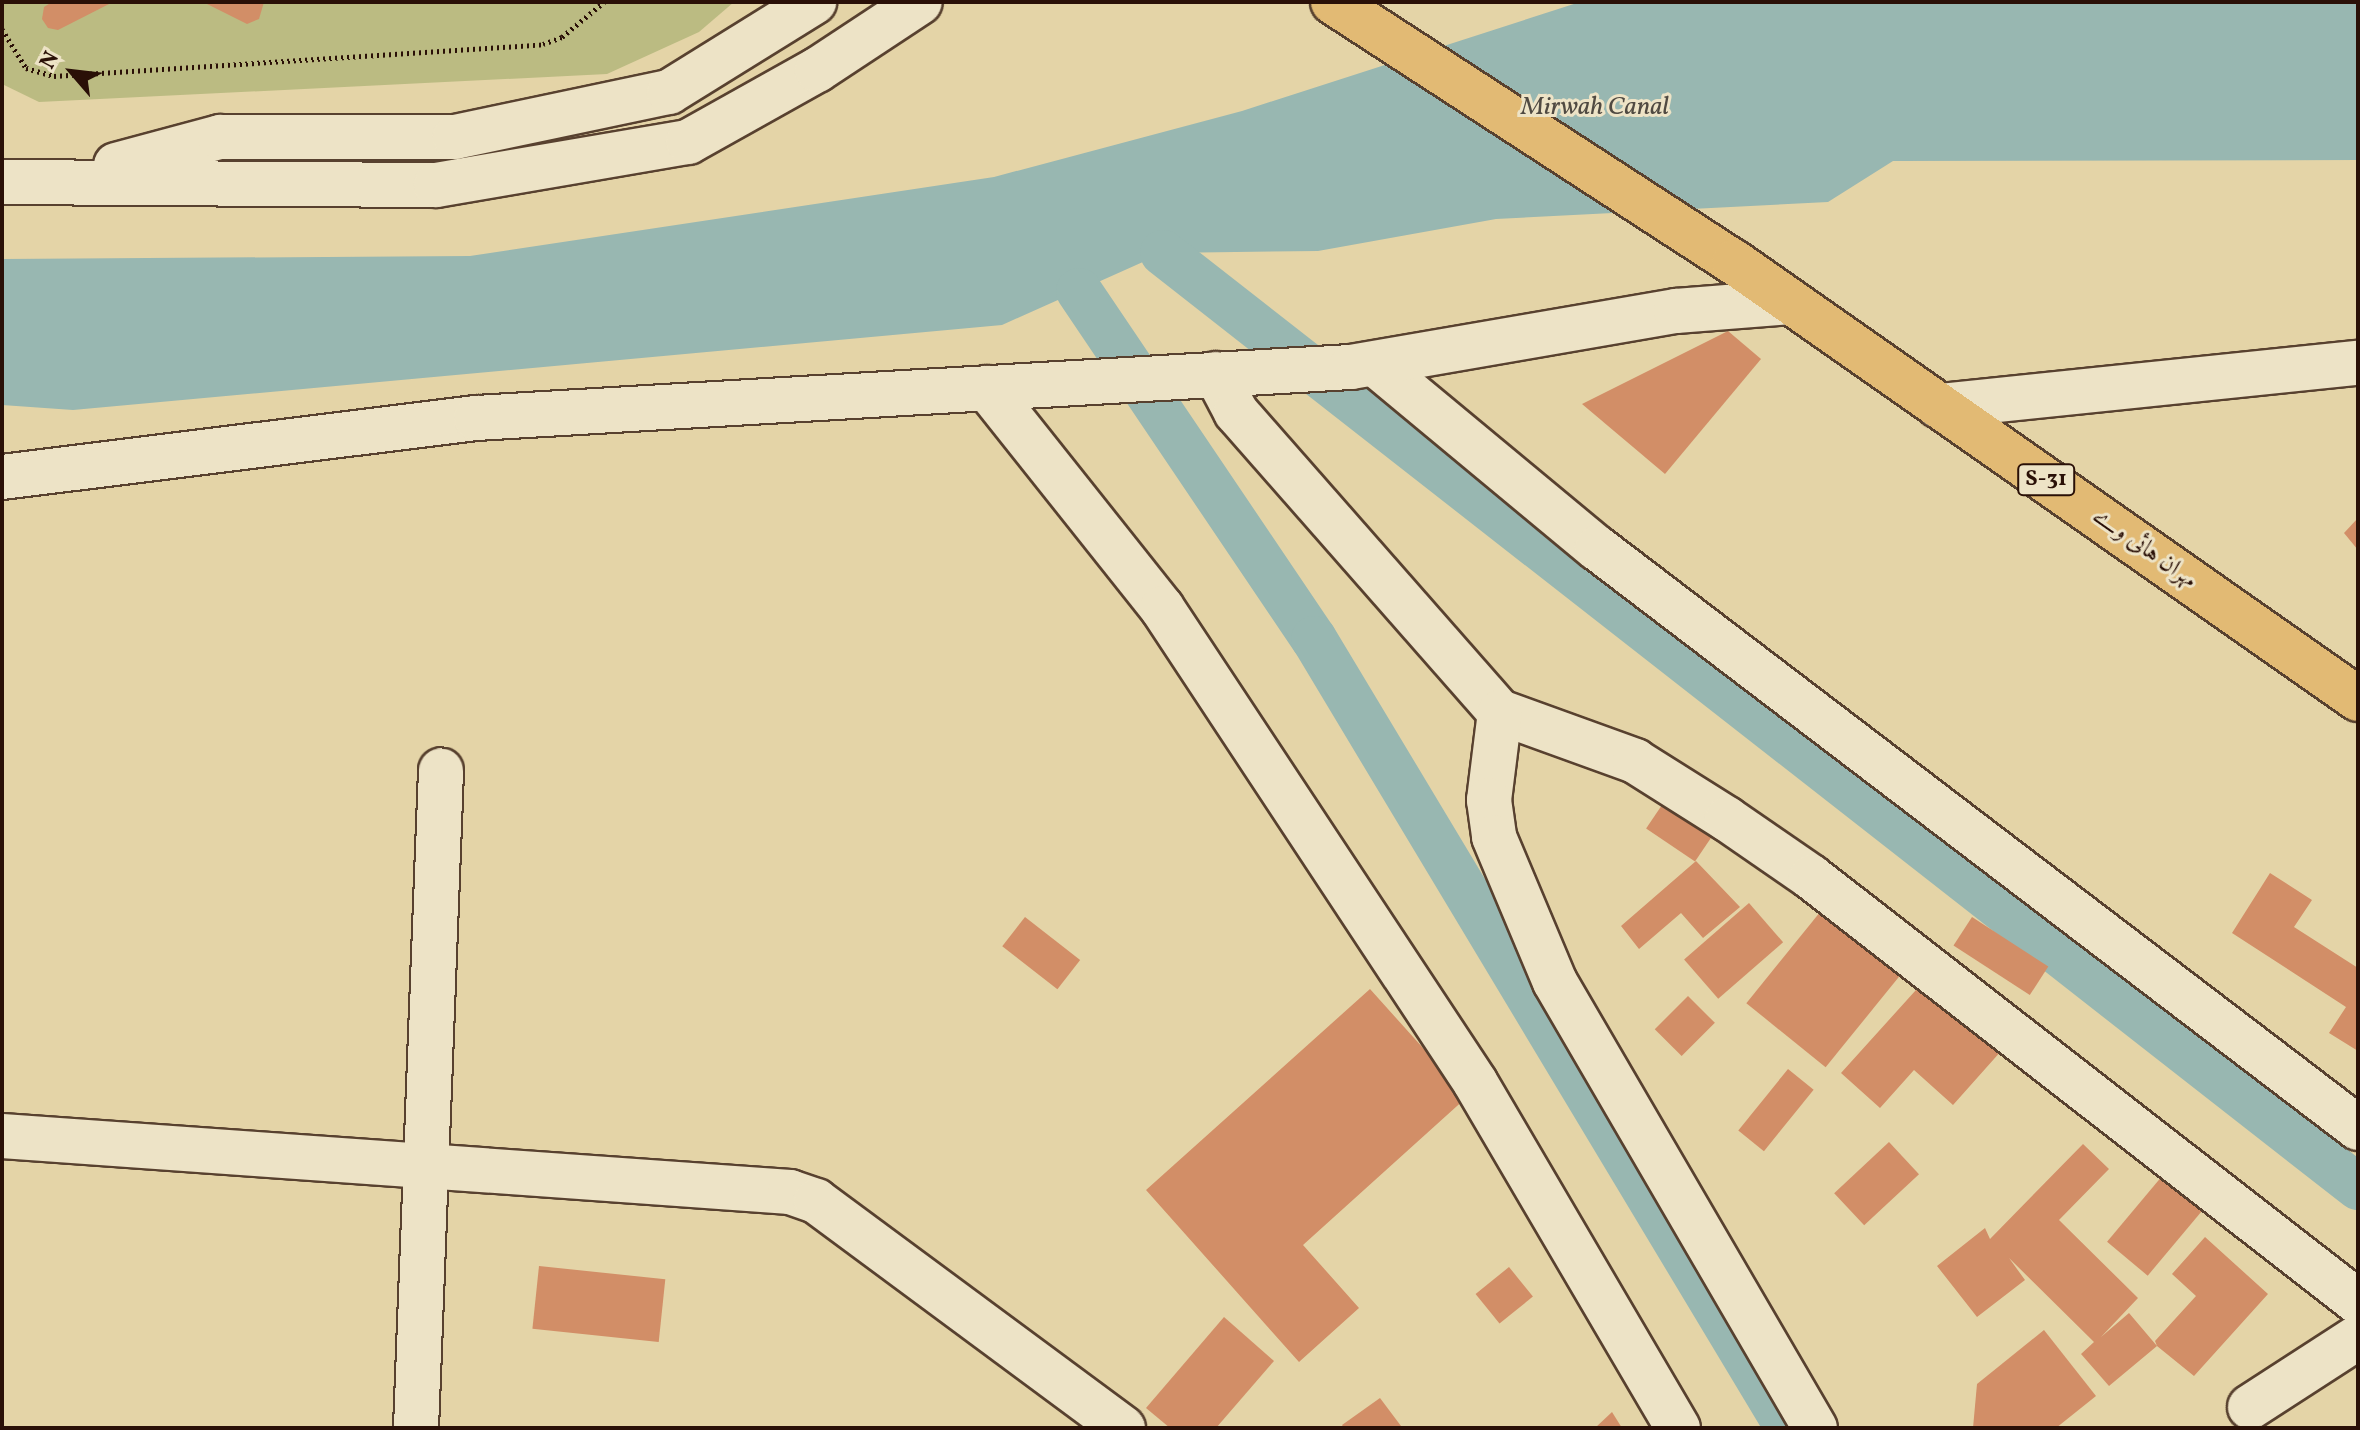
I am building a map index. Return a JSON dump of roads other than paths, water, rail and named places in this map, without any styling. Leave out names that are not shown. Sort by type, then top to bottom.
[{"type":"main road","name":"مہران ہائی وے","points":[[1351,12],[1734,262],[2358,699]]},
{"type":"street","points":[[63,179],[220,137],[455,137],[669,92],[814,2]]},
{"type":"street","points":[[2,182],[63,179],[436,185],[688,142],[817,70],[920,2]]},
{"type":"street","points":[[2,477],[476,418],[1363,366],[1676,311],[1791,302]]},
{"type":"street","points":[[1939,406],[2358,363]]},
{"type":"street","points":[[1363,366],[2358,1128]]},
{"type":"street","points":[[1219,374],[1236,412],[1500,712],[1635,761],[1775,852],[2358,1302]]},
{"type":"street","points":[[987,388],[1162,608],[1475,1082],[1678,1428]]},
{"type":"street","points":[[1500,712],[1489,800],[1494,837],[1555,982],[1815,1428]]},
{"type":"street","points":[[416,1428],[441,770]]},
{"type":"street","points":[[2,1136],[790,1192],[816,1201],[1123,1428]]},
{"type":"street","points":[[2250,1407],[2358,1337]]},
{"type":"water","name":"Mirwah Canal","points":[[1580,2],[2358,2],[2358,160],[1893,161],[1828,202],[1496,219],[1318,251],[1163,253],[1002,325],[73,410],[2,405],[2,259],[470,256],[994,177],[1242,111]]},
{"type":"waterway","points":[[1163,253],[2358,1187]]},
{"type":"waterway","points":[[1079,291],[1314,639],[1788,1428]]}]
